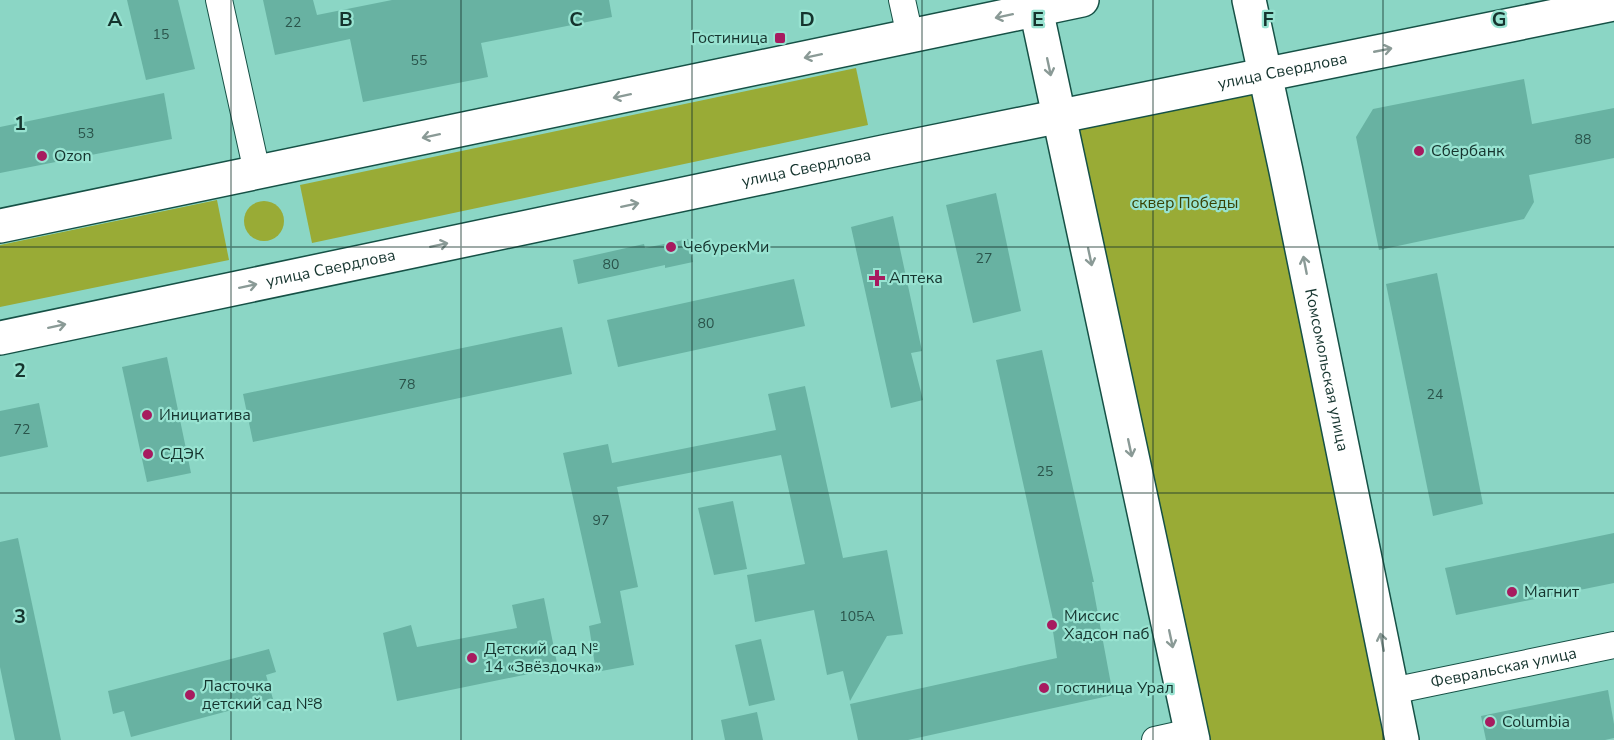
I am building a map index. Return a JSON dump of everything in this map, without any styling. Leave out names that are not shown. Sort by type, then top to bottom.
[{"type":"main road","points":[[0,226],[1082,0]]},
{"type":"main road","name":"Комсомольская улица","points":[[1249,0],[1402,740]]},
{"type":"main road","name":"улица Свердлова","points":[[0,338],[876,153],[1614,4]]},
{"type":"main road","points":[[1036,9],[1192,736]]},
{"type":"street","points":[[219,0],[257,172]]},
{"type":"street","points":[[902,0],[910,36]]},
{"type":"street","name":"Февральская улица","points":[[1392,691],[1614,645]]},
{"type":"street","points":[[1155,740],[1192,736]]},
{"type":"green space","points":[[856,68],[868,125],[312,243],[300,185]]},
{"type":"green space","name":"сквер Победы","points":[[1264,73],[1402,740],[1193,740],[1059,116]]},
{"type":"green space","points":[[217,200],[229,260],[0,307],[0,245]]},
{"type":"green space","points":[[264,201],[272,202],[278,207],[283,213],[283,229],[278,235],[272,240],[264,241],[256,240],[250,235],[245,229],[244,221],[245,213],[250,207],[256,202]]},
{"type":"building","points":[[127,0],[178,0],[195,69],[146,80]]},
{"type":"building","points":[[263,0],[313,0],[317,15],[392,0],[609,0],[612,17],[481,43],[488,77],[363,102],[350,39],[275,55]]},
{"type":"building","points":[[1524,79],[1532,124],[1614,108],[1614,158],[1529,175],[1534,202],[1524,219],[1379,250],[1356,137],[1373,109]]},
{"type":"building","points":[[164,93],[172,139],[0,173],[0,127]]},
{"type":"building","points":[[996,193],[1021,311],[973,323],[946,205]]},
{"type":"building","points":[[893,216],[922,351],[911,353],[923,400],[891,408],[851,227]]},
{"type":"building","points":[[688,239],[693,262],[665,268],[665,265],[578,284],[573,260],[644,244],[645,248]]},
{"type":"building","points":[[1437,273],[1483,504],[1433,516],[1386,284]]},
{"type":"building","points":[[794,279],[805,326],[618,367],[607,320]]},
{"type":"building","points":[[562,327],[572,374],[253,442],[243,394]]},
{"type":"building","points":[[1042,350],[1094,582],[1092,582],[1113,695],[908,740],[858,740],[850,704],[1057,658],[1052,625],[1054,624],[996,360]]},
{"type":"building","points":[[167,357],[191,473],[147,482],[122,367]]},
{"type":"building","points":[[805,386],[843,558],[887,550],[903,634],[887,636],[850,701],[843,671],[827,675],[814,610],[755,622],[747,575],[805,564],[781,455],[617,487],[638,587],[620,591],[634,665],[596,672],[589,626],[601,623],[563,453],[608,444],[612,463],[776,430],[768,394]]},
{"type":"building","points":[[39,403],[48,447],[0,457],[0,411]]},
{"type":"building","points":[[733,501],[747,569],[714,575],[698,508]]},
{"type":"building","points":[[1614,533],[1614,583],[1456,615],[1445,568]]},
{"type":"building","points":[[18,538],[61,740],[15,740],[0,667],[0,542]]},
{"type":"building","name":"Детский сад № 14 «Звёздочка»","points":[[544,598],[558,668],[397,701],[383,633],[411,625],[417,647],[517,628],[512,605]]},
{"type":"building","points":[[761,639],[775,700],[749,706],[735,645]]},
{"type":"building","name":"Ласточка детский сад №8","points":[[269,649],[276,672],[266,675],[273,699],[131,737],[124,711],[113,714],[108,691]]},
{"type":"building","points":[[1608,690],[1614,738],[1605,740],[1486,740],[1481,716]]},
{"type":"building","points":[[757,712],[763,740],[725,740],[721,720]]},
{"type":"place","name":"Гостиница","points":[[780,38]]},
{"type":"place","name":"Сбербанк","points":[[1419,151]]},
{"type":"place","name":"Ozon","points":[[42,156]]},
{"type":"place","name":"ЧебурекМи","points":[[671,247]]},
{"type":"place","name":"Аптека","points":[[877,278]]},
{"type":"place","name":"Инициатива","points":[[147,415]]},
{"type":"place","name":"СДЭК","points":[[148,454]]},
{"type":"place","name":"Магнит","points":[[1512,592]]},
{"type":"place","name":"Миссис Хадсон паб","points":[[1052,625]]},
{"type":"place","name":"Детский сад № 14 «Звёздочка»","points":[[472,658]]},
{"type":"place","name":"гостиница Урал","points":[[1044,688]]},
{"type":"place","name":"Ласточка детский сад №8","points":[[190,695]]},
{"type":"place","name":"Columbia","points":[[1490,722]]}]
